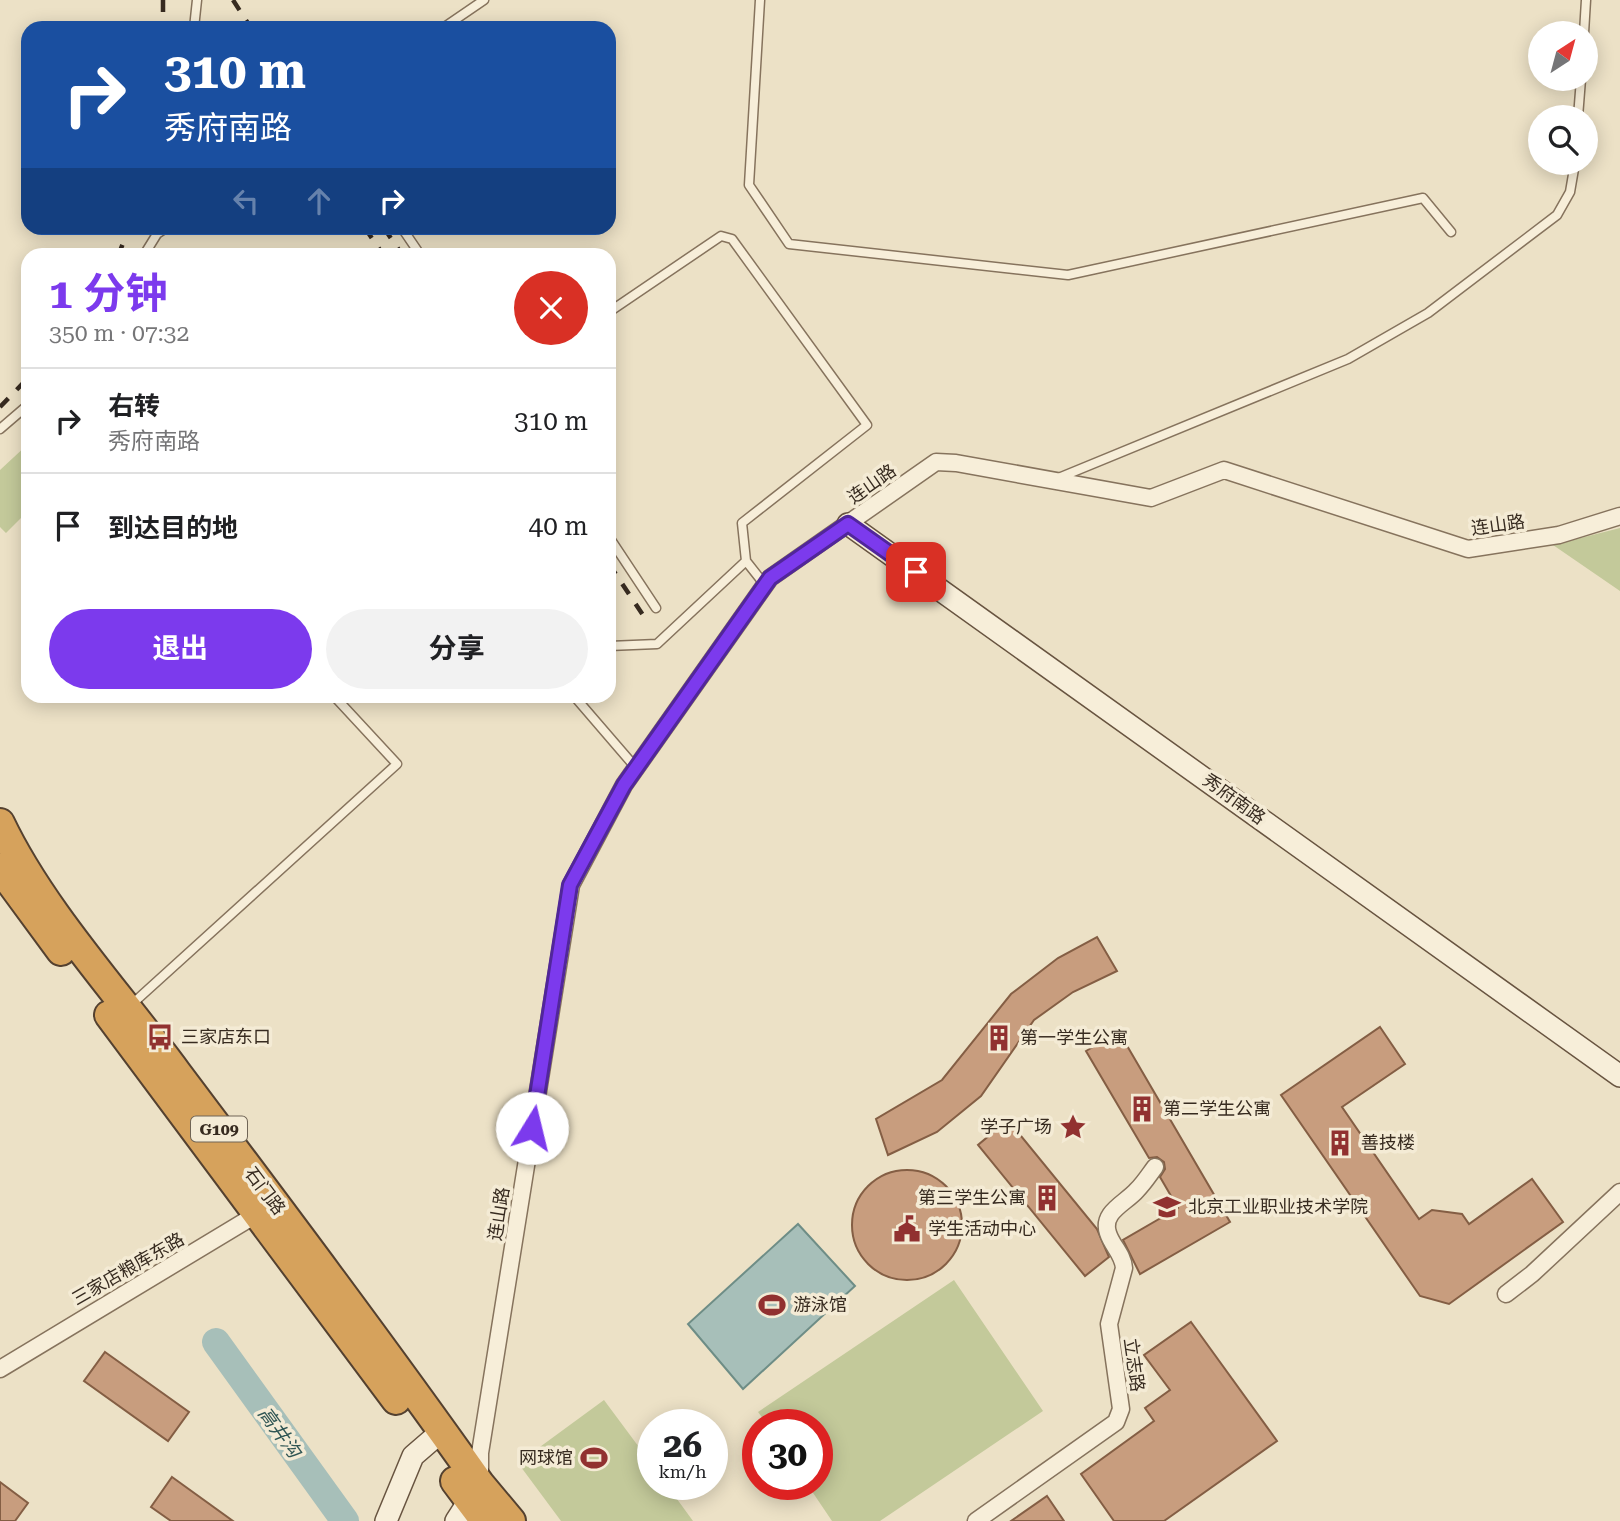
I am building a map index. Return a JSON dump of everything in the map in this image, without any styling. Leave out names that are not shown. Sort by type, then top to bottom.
[{"type":"highway","name":"石门路","points":[[0,823],[120,1015]]},
{"type":"highway","name":"石门路","points":[[0,868],[120,1015],[435,1437],[473,1507],[511,1521]]},
{"type":"street","name":"连山路","points":[[473,1507],[570,885],[636,768],[770,578],[936,462],[957,463],[1151,498],[1224,470],[1468,549],[1559,535],[1620,516]]},
{"type":"street","name":"秀府南路","points":[[848,524],[1620,1076]]},
{"type":"street","name":"立志路","points":[[976,1521],[1116,1422],[1121,1409],[1109,1324],[1124,1259],[1108,1234],[1107,1223],[1111,1213],[1136,1192],[1155,1167]]},
{"type":"street","points":[[1506,1294],[1532,1274],[1540,1263],[1620,1192]]},
{"type":"street","name":"三家店粮库东路","points":[[0,1369],[266,1209]]},
{"type":"street","points":[[386,1521],[414,1456],[435,1437]]},
{"type":"lane","points":[[195,21],[197,0]]},
{"type":"lane","points":[[453,21],[484,0]]},
{"type":"lane","points":[[760,0],[749,185],[789,244],[1068,275],[1423,198],[1451,232]]},
{"type":"lane","points":[[1585,21],[1586,0]]},
{"type":"lane","points":[[1054,480],[1348,359],[1428,313],[1556,215],[1570,192],[1573,175]]},
{"type":"lane","points":[[616,307],[721,236],[732,239],[867,425],[742,523],[746,561],[765,585]]},
{"type":"lane","points":[[0,429],[21,411]]},
{"type":"lane","points":[[616,548],[656,608]]},
{"type":"lane","points":[[616,646],[657,644],[746,561]]},
{"type":"lane","points":[[120,1015],[397,764],[340,703]]},
{"type":"lane","points":[[580,703],[636,768]]},
{"type":"green space","points":[[21,450],[21,518],[6,533],[0,527],[0,470]]},
{"type":"green space","points":[[1620,528],[1620,591],[1553,545]]},
{"type":"green space","points":[[954,1280],[1043,1411],[880,1521],[832,1521],[818,1500],[833,1500],[833,1409],[762,1409]]},
{"type":"green space","name":"网球馆","points":[[604,1400],[637,1444],[637,1500],[678,1500],[693,1521],[561,1521],[518,1463]]},
{"type":"water","name":"游泳馆","points":[[798,1224],[855,1286],[743,1389],[688,1324]]},
{"type":"building","name":"第一学生公寓","points":[[1097,937],[1117,971],[1073,992],[1034,1020],[981,1096],[937,1132],[888,1155],[876,1119],[942,1080],[1011,994],[1058,958]]},
{"type":"building","name":"善技楼","points":[[1380,1027],[1405,1064],[1342,1107],[1419,1219],[1432,1210],[1462,1214],[1469,1224],[1532,1179],[1563,1222],[1449,1304],[1420,1296],[1281,1095]]},
{"type":"building","name":"第二学生公寓","points":[[1119,1032],[1230,1222],[1140,1274],[1123,1240],[1178,1208],[1160,1177],[1165,1169],[1164,1162],[1157,1157],[1149,1158],[1086,1051]]},
{"type":"building","name":"第三学生公寓","points":[[1008,1120],[1097,1229],[1109,1257],[1085,1276],[978,1145]]},
{"type":"building","name":"学生活动中心","points":[[907,1170],[928,1174],[946,1186],[958,1204],[962,1225],[958,1246],[946,1264],[928,1276],[907,1280],[886,1276],[868,1264],[856,1246],[852,1225],[856,1204],[868,1186],[886,1174]]},
{"type":"building","points":[[1191,1322],[1277,1441],[1164,1521],[1114,1521],[1081,1474],[1154,1421],[1145,1408],[1170,1390],[1144,1355]]},
{"type":"building","points":[[105,1352],[189,1412],[168,1441],[84,1381]]},
{"type":"building","points":[[172,1477],[233,1521],[171,1521],[151,1507]]},
{"type":"building","points":[[0,1482],[28,1503],[15,1521],[0,1521]]},
{"type":"building","points":[[1047,1496],[1064,1521],[1011,1521]]},
{"type":"waterway","name":"高井沟","points":[[216,1342],[345,1521]]},
{"type":"railway","points":[[163,0],[163,21]]},
{"type":"railway","points":[[233,0],[246,21]]},
{"type":"railway","points":[[121,248],[126,235]]},
{"type":"railway","points":[[370,235],[379,248]]},
{"type":"railway","points":[[389,235],[398,248]]},
{"type":"railway","points":[[0,407],[21,385]]},
{"type":"railway","points":[[616,574],[645,618]]},
{"type":"place","name":"三家店东口","points":[[160,1037]]},
{"type":"place","name":"第一学生公寓","points":[[999,1038]]},
{"type":"place","name":"第二学生公寓","points":[[1142,1109]]},
{"type":"place","name":"学子广场","points":[[1073,1127]]},
{"type":"place","name":"善技楼","points":[[1340,1143]]},
{"type":"place","name":"第三学生公寓","points":[[1047,1198]]},
{"type":"place","name":"北京工业职业技术学院","points":[[1167,1207]]},
{"type":"place","name":"学生活动中心","points":[[907,1229]]},
{"type":"place","name":"游泳馆","points":[[772,1305]]},
{"type":"place","name":"网球馆","points":[[594,1458]]},
{"type":"route","points":[[532,1128],[570,885],[624,785],[770,578],[848,524],[916,572]]}]
